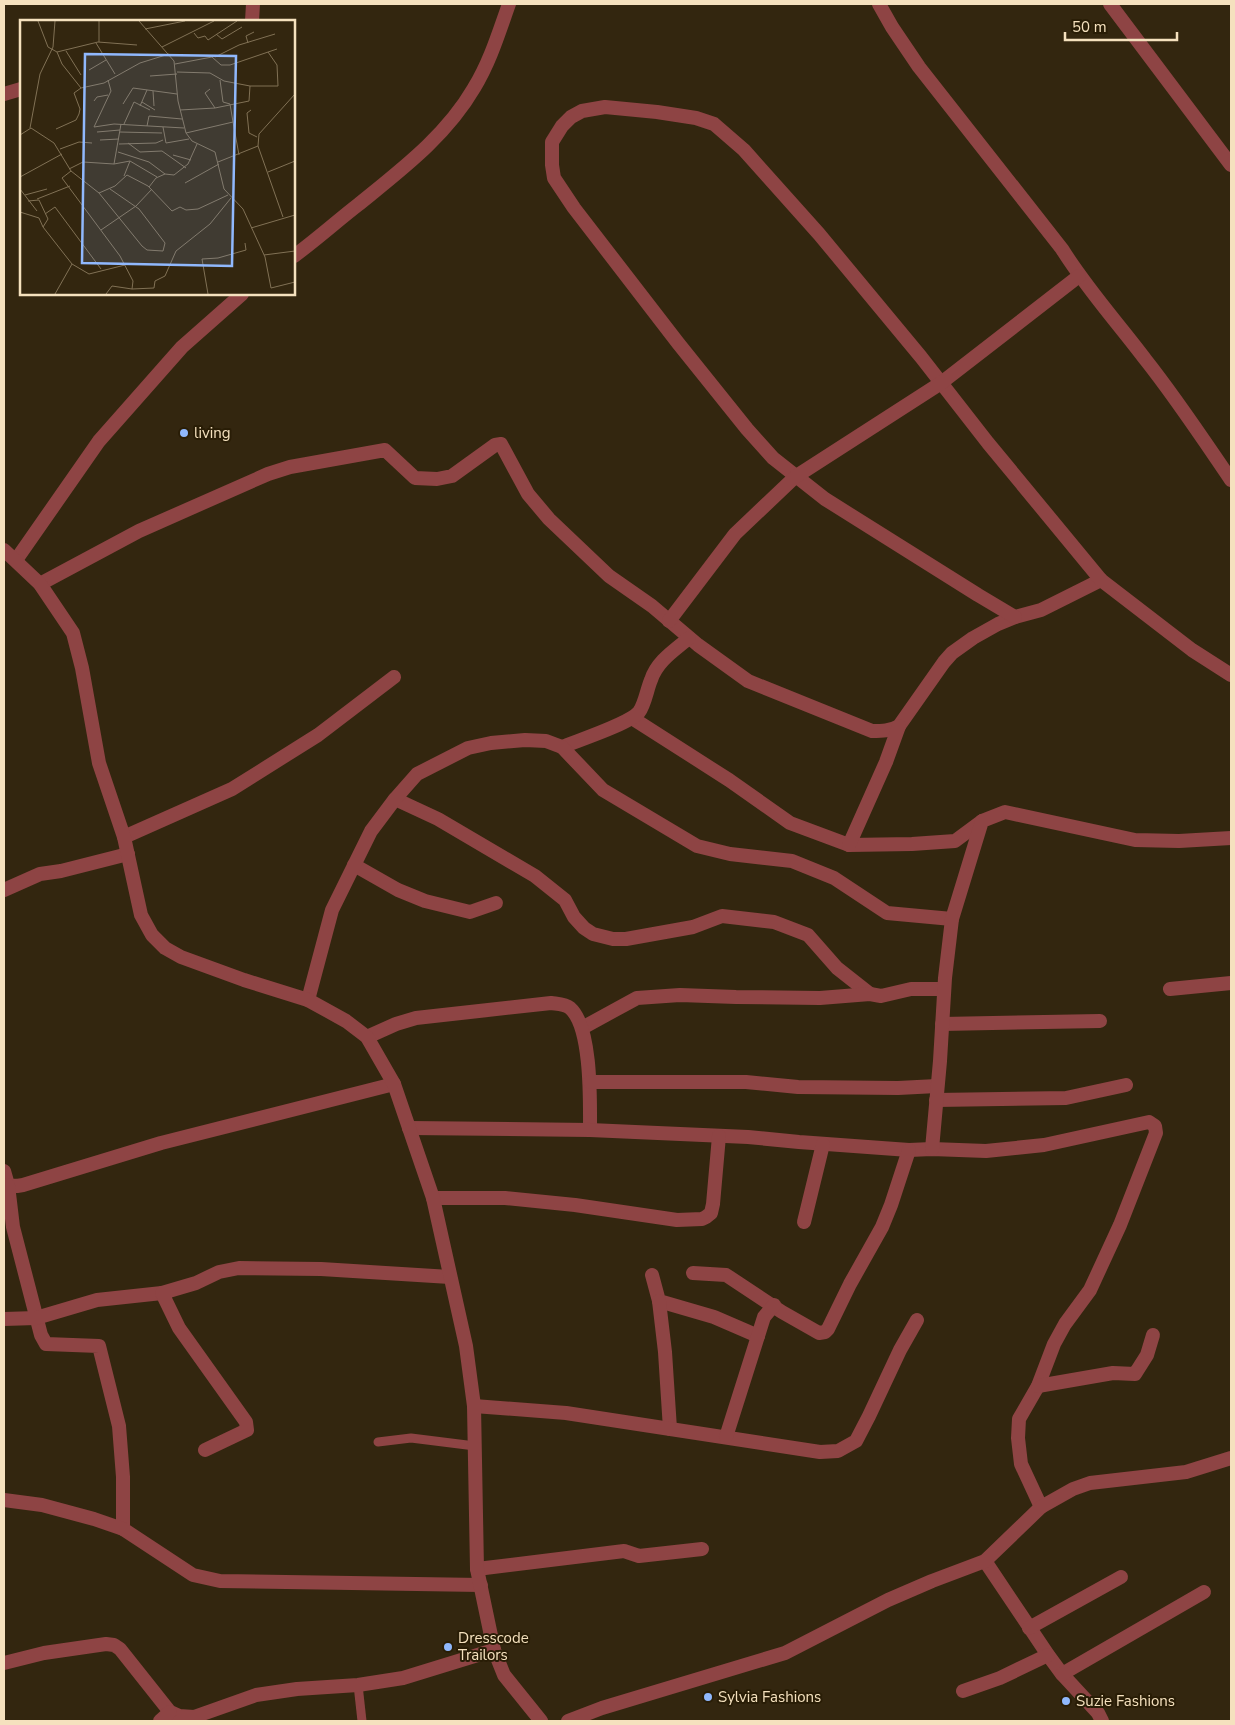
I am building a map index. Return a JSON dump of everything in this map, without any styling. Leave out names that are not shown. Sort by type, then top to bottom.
[{"type":"street","points":[[252,20],[253,4]]},
{"type":"street","points":[[295,255],[435,140],[475,87],[494,45],[509,4]]},
{"type":"street","points":[[879,4],[919,67],[1062,249],[1079,276],[1145,359],[1197,429],[1231,480]]},
{"type":"street","points":[[1110,4],[1231,164]]},
{"type":"street","points":[[4,94],[20,89]]},
{"type":"street","points":[[1015,617],[978,596],[825,499],[773,458],[747,429],[574,208],[554,178],[552,142],[562,126],[571,117],[582,112],[605,107],[696,118],[714,124],[744,150],[819,234],[1101,580],[1192,650],[1231,675]]},
{"type":"street","points":[[669,621],[735,534],[795,477],[941,383],[1079,276]]},
{"type":"street","points":[[16,560],[99,441],[182,346],[241,295]]},
{"type":"street","points":[[40,584],[139,531],[284,468],[385,450],[415,478],[437,480],[452,476],[498,443],[501,444],[528,494],[549,519],[608,576],[652,606],[689,638],[748,681],[872,731],[888,731],[899,726]]},
{"type":"street","points":[[4,550],[40,584],[72,633],[82,668],[99,763],[124,837],[141,915],[152,935],[165,948],[181,957],[244,980],[308,1000],[346,1020],[367,1037],[394,1084],[432,1198],[466,1346],[474,1406],[477,1569],[494,1650],[504,1675],[541,1721]]},
{"type":"street","points":[[849,845],[883,769],[899,726],[952,653],[973,638],[1015,617],[1041,610],[1101,580]]},
{"type":"street","points":[[562,747],[632,718],[639,712],[657,667],[668,655],[689,638]]},
{"type":"street","points":[[124,837],[232,789],[318,735],[394,677]]},
{"type":"street","points":[[632,718],[729,780],[790,823],[849,845],[955,841],[982,820],[1005,812],[1135,840],[1179,841],[1231,838]]},
{"type":"street","points":[[308,1000],[332,910],[371,831],[417,774],[468,748],[492,743],[525,740],[546,741],[562,747],[603,790],[697,846],[730,854],[792,861],[834,878],[887,913],[952,919]]},
{"type":"street","points":[[395,799],[438,819],[535,876],[565,900],[574,917],[584,928],[593,934],[613,939],[626,939],[693,927],[722,916],[774,922],[808,935],[837,968],[870,994]]},
{"type":"street","points":[[932,1149],[944,989],[952,919],[982,820]]},
{"type":"street","points":[[4,890],[40,874],[61,871],[128,854]]},
{"type":"street","points":[[354,866],[398,890],[425,902],[470,912],[496,904]]},
{"type":"street","points":[[1170,989],[1231,983]]},
{"type":"street","points":[[582,1028],[637,998],[680,995],[820,998],[870,994],[881,996],[911,989],[944,989]]},
{"type":"street","points":[[367,1037],[396,1024],[416,1018],[551,1004],[570,1008],[582,1028],[590,1082],[590,1130]]},
{"type":"street","points":[[942,1024],[1100,1021]]},
{"type":"street","points":[[590,1082],[746,1082],[798,1087],[898,1088],[937,1093],[1066,1098],[1126,1085]]},
{"type":"street","points":[[8,1185],[23,1185],[161,1143],[394,1084]]},
{"type":"street","points":[[409,1128],[590,1130],[720,1136],[909,1150],[986,1151],[1035,1146],[1149,1122],[1155,1126],[1156,1133],[1120,1225],[1090,1290],[1065,1324],[1054,1344],[1038,1386],[1019,1419],[1018,1438],[1021,1464],[1041,1507]]},
{"type":"street","points":[[432,1198],[505,1198],[575,1205],[677,1220],[702,1219],[711,1213],[713,1204],[720,1136]]},
{"type":"street","points":[[804,1222],[823,1144]]},
{"type":"street","points":[[693,1273],[726,1275],[782,1312],[820,1333],[825,1332],[892,1205],[909,1150]]},
{"type":"street","points":[[4,1171],[8,1185],[13,1227],[41,1335],[46,1344],[99,1346],[119,1426],[123,1477],[123,1529]]},
{"type":"street","points":[[4,1319],[36,1318],[97,1300],[162,1292],[196,1283],[219,1272],[239,1268],[321,1268],[450,1277]]},
{"type":"street","points":[[652,1275],[659,1301],[665,1352],[670,1429]]},
{"type":"street","points":[[162,1292],[179,1328],[246,1422],[247,1430],[204,1450]]},
{"type":"street","points":[[659,1301],[714,1317],[758,1336]]},
{"type":"street","points":[[726,1437],[764,1317],[774,1305]]},
{"type":"street","points":[[474,1406],[566,1413],[820,1452],[838,1451],[856,1441],[900,1350],[917,1320]]},
{"type":"street","points":[[1038,1386],[1114,1373],[1135,1374],[1147,1355],[1152,1335]]},
{"type":"street","points":[[568,1721],[602,1708],[785,1653],[888,1600],[986,1561],[1041,1507],[1073,1489],[1090,1484],[1186,1472],[1231,1458]]},
{"type":"street","points":[[4,1500],[42,1505],[123,1529],[193,1575],[208,1580],[481,1585]]},
{"type":"street","points":[[477,1569],[624,1551],[639,1556],[702,1550]]},
{"type":"street","points":[[986,1561],[1048,1655],[1062,1674],[1094,1708],[1102,1721]]},
{"type":"street","points":[[1029,1628],[1121,1577]]},
{"type":"street","points":[[1062,1674],[1204,1592]]},
{"type":"street","points":[[4,1662],[44,1653],[106,1644],[114,1645],[120,1649],[170,1712],[179,1716],[194,1717],[256,1695],[297,1689],[358,1685],[403,1678],[494,1650]]},
{"type":"street","points":[[963,1691],[1000,1678],[1048,1655]]},
{"type":"street","points":[[160,1721],[170,1712]]},
{"type":"lane","points":[[378,1442],[411,1438],[475,1446]]},
{"type":"lane","points":[[358,1685],[362,1721]]},
{"type":"place","name":"living","points":[[184,433]]},
{"type":"place","name":"Dresscode Trailors","points":[[448,1647]]},
{"type":"place","name":"Sylvia Fashions","points":[[708,1697]]},
{"type":"place","name":"Suzie Fashions","points":[[1066,1701]]}]
